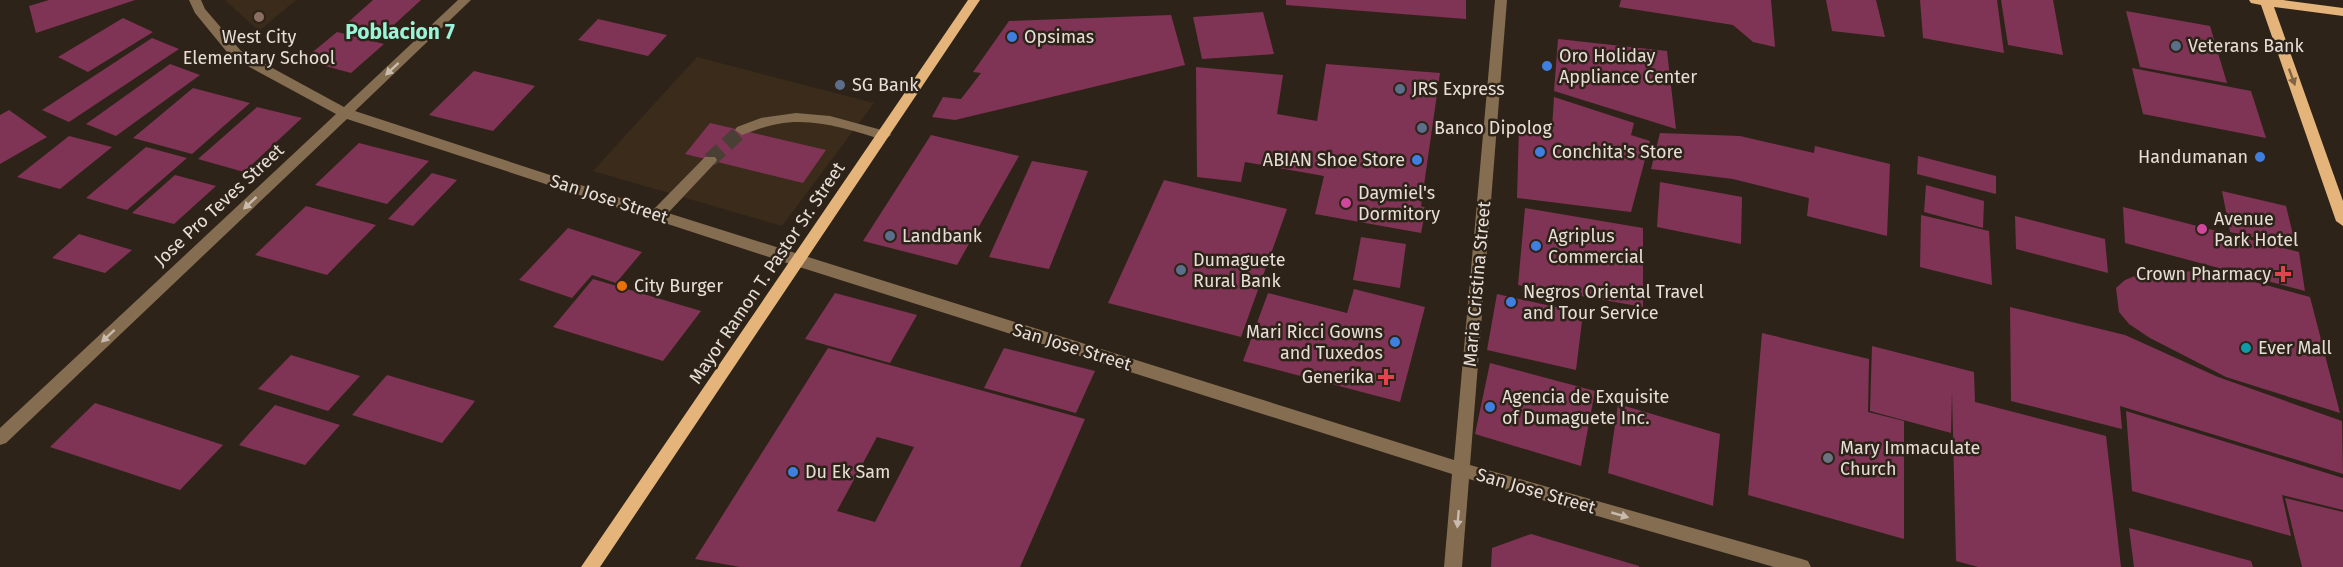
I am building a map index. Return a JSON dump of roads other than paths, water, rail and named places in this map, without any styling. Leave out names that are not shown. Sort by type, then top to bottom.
[{"type":"main road","name":"Mayor Ramon T. Pastor Sr. Street","points":[[590,567],[974,0]]},
{"type":"main road","points":[[2343,12],[2263,0],[2343,221]]},
{"type":"street","name":"San Jose Street","points":[[195,0],[199,10],[236,54],[345,113],[798,261],[1462,470],[1802,567]]},
{"type":"street","name":"Jose Pro Teves Street","points":[[0,438],[465,0]]},
{"type":"street","name":"Maria Cristina Street","points":[[1453,567],[1501,0]]},
{"type":"street","points":[[742,130],[762,121],[796,116],[831,120],[884,135]]},
{"type":"street","points":[[657,215],[710,160]]},
{"type":"tunnel","points":[[710,160],[742,130]]},
{"type":"place","name":"West City Elementary School","points":[[259,17]]},
{"type":"place","name":"Opsimas","points":[[1012,37]]},
{"type":"place","name":"Veterans Bank","points":[[2176,46]]},
{"type":"place","name":"Oro Holiday Appliance Center","points":[[1547,66]]},
{"type":"place","name":"SG Bank","points":[[840,85]]},
{"type":"place","name":"JRS Express","points":[[1400,89]]},
{"type":"place","name":"Banco Dipolog","points":[[1422,128]]},
{"type":"place","name":"Conchita's Store","points":[[1540,152]]},
{"type":"place","name":"Handumanan","points":[[2260,157]]},
{"type":"place","name":"ABIAN Shoe Store","points":[[1417,160]]},
{"type":"place","name":"Daymiel's Dormitory","points":[[1346,203]]},
{"type":"place","name":"Avenue Park Hotel","points":[[2202,229]]},
{"type":"place","name":"Landbank","points":[[890,236]]},
{"type":"place","name":"Agriplus Commercial","points":[[1536,246]]},
{"type":"place","name":"Dumaguete Rural Bank","points":[[1181,270]]},
{"type":"place","name":"Crown Pharmacy","points":[[2283,274]]},
{"type":"place","name":"City Burger","points":[[622,286]]},
{"type":"place","name":"Negros Oriental Travel and Tour Service","points":[[1511,302]]},
{"type":"place","name":"Mari Ricci Gowns and Tuxedos","points":[[1395,342]]},
{"type":"place","name":"Ever Mall","points":[[2246,348]]},
{"type":"place","name":"Generika","points":[[1386,377]]},
{"type":"place","name":"Agencia de Exquisite of Dumaguete Inc.","points":[[1490,407]]},
{"type":"place","name":"Mary Immaculate Church","points":[[1828,458]]},
{"type":"place","name":"Du Ek Sam","points":[[793,472]]},
{"type":"district","name":"Poblacion 7","points":[[400,32]]}]
